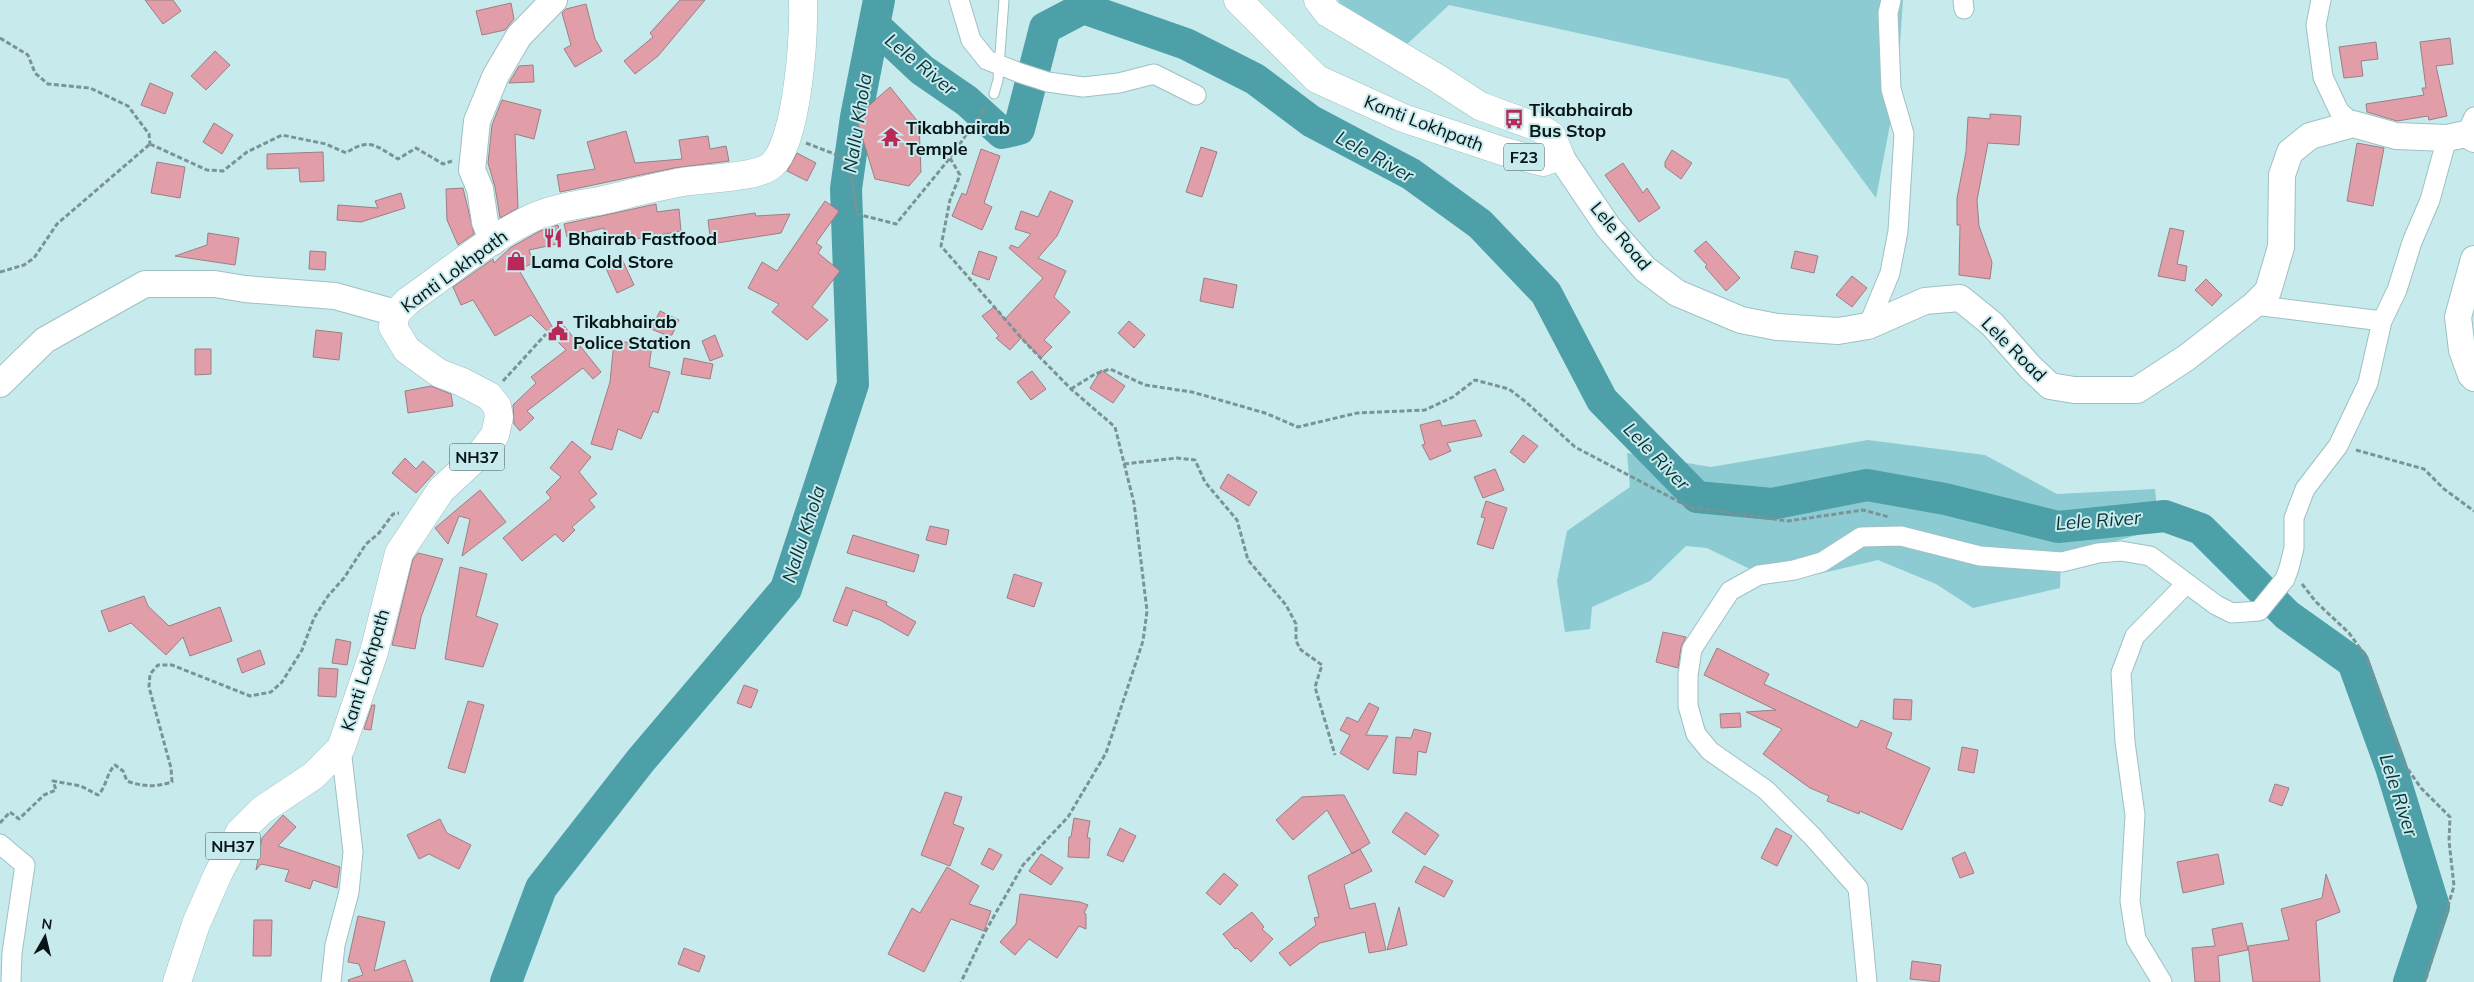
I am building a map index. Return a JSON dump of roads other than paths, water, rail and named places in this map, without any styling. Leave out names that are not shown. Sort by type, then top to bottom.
[{"type":"main road","name":"Kanti Lokhpath","points":[[177,982],[200,916],[218,874],[240,832],[262,810],[313,776],[341,748],[374,652],[399,553],[441,490],[482,452],[495,435],[500,417],[497,406],[489,396],[460,381],[439,373],[407,350],[394,327],[396,313],[408,301],[493,242],[532,218],[564,207],[688,181],[740,176],[772,166],[780,153],[786,136],[797,91],[804,20],[803,0]]},
{"type":"main road","name":"Kanti Lokhpath","points":[[1238,0],[1317,79],[1403,118],[1502,152],[1543,162],[1560,156],[1552,136],[1540,128],[1480,106],[1328,13],[1318,0]]},
{"type":"street","points":[[493,242],[485,222],[480,189],[472,170],[477,122],[496,76],[519,36],[554,0]]},
{"type":"street","points":[[959,0],[971,40],[987,60],[1048,82],[1083,87],[1119,83],[1154,74],[1196,95]]},
{"type":"street","points":[[1868,326],[1890,273],[1898,231],[1904,134],[1892,89],[1888,13],[1891,0]]},
{"type":"street","points":[[2321,0],[2316,25],[2324,77],[2339,111],[2353,124],[2396,136],[2465,132]]},
{"type":"street","name":"Lele Road","points":[[1560,156],[1608,227],[1645,269],[1677,293],[1741,320],[1777,328],[1838,331],[1868,326],[1925,301],[1960,298],[1992,324],[2030,367],[2050,386],[2074,390],[2137,390],[2186,358],[2254,305],[2268,291],[2282,247],[2282,175],[2290,152],[2310,136],[2353,124]]},
{"type":"street","points":[[1867,982],[1858,888],[1812,836],[1766,790],[1710,751],[1696,734],[1688,706],[1688,674],[1692,649],[1730,591],[1759,575],[1794,570],[1822,562],[1861,537],[1902,536],[1980,556],[2062,562],[2098,553],[2121,551],[2150,556],[2216,605],[2232,613],[2259,610],[2287,573],[2294,548],[2294,518],[2305,489],[2338,446],[2368,383],[2382,321],[2397,290],[2412,242],[2430,200],[2465,132]]},
{"type":"street","points":[[2474,259],[2458,317],[2462,350],[2471,375],[2474,378]]},
{"type":"street","points":[[0,384],[45,340],[145,284],[215,284],[245,289],[335,296],[396,313]]},
{"type":"street","points":[[2254,305],[2382,321]]},
{"type":"street","points":[[2162,982],[2136,939],[2130,901],[2135,815],[2125,742],[2121,673],[2135,636],[2187,583]]},
{"type":"street","points":[[331,982],[335,945],[349,892],[353,852],[341,748]]},
{"type":"street","points":[[0,844],[25,866],[12,953],[10,982]]},
{"type":"lane","points":[[994,94],[998,80],[1004,0]]},
{"type":"waterway","name":"Nallu Khola","points":[[506,982],[541,888],[641,760],[786,589],[853,384],[846,189],[856,117],[879,0]]},
{"type":"waterway","name":"Lele River","points":[[874,25],[922,70],[967,101],[1002,133],[1019,129],[1045,28],[1083,8],[1186,44],[1255,79],[1311,121],[1411,174],[1480,224],[1546,293],[1602,400],[1697,497],[1772,504],[1867,485],[1945,499],[2058,527],[2165,516],[2201,529],[2287,615],[2353,662],[2391,767],[2434,907],[2409,982]]},
{"type":"place","name":"Tikabhairab Bus Stop","points":[[1514,119]]},
{"type":"place","name":"Tikabhairab Temple","points":[[891,137]]},
{"type":"place","name":"Bhairab Fastfood","points":[[553,238]]},
{"type":"place","name":"Lama Cold Store","points":[[516,261]]},
{"type":"place","name":"Tikabhairab Police Station","points":[[558,331]]}]
